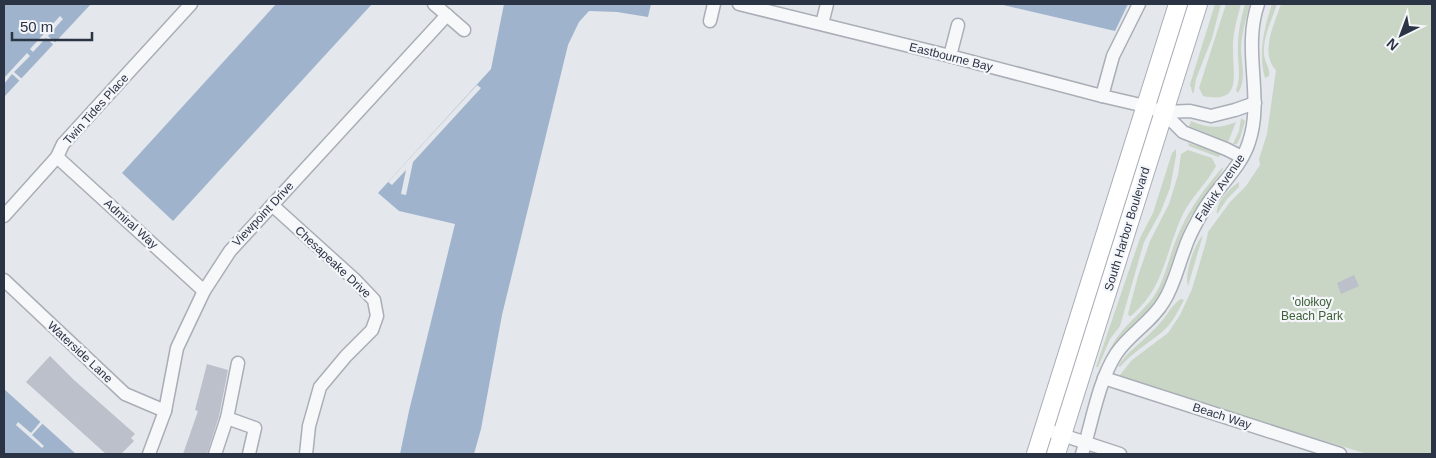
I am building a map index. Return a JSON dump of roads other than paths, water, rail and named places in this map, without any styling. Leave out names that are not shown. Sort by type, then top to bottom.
[{"type":"main road","name":"South Harbor Boulevard","points":[[1036,454],[1178,4]]},
{"type":"main road","name":"South Harbor Boulevard","points":[[1056,454],[1198,4]]},
{"type":"street","name":"Twin Tides Place","points":[[4,216],[58,158],[63,144],[191,4]]},
{"type":"street","points":[[434,4],[464,30]]},
{"type":"street","points":[[710,22],[714,4]]},
{"type":"street","name":"Eastbourne Bay","points":[[739,4],[950,56],[1163,112],[1190,111],[1210,116],[1255,103]]},
{"type":"street","points":[[822,24],[826,4]]},
{"type":"street","points":[[1102,96],[1113,56],[1139,4]]},
{"type":"street","name":"Falkirk Avenue","points":[[1084,449],[1104,378],[1116,355],[1164,302],[1174,281],[1194,225],[1242,157],[1249,143],[1255,103],[1251,50],[1252,31],[1258,4]]},
{"type":"street","name":"Viewpoint Drive","points":[[149,454],[165,411],[176,348],[204,291],[230,251],[447,15]]},
{"type":"street","points":[[950,56],[958,24]]},
{"type":"street","name":"Eastbourne Bay","points":[[1163,112],[1183,132],[1242,157]]},
{"type":"street","name":"Admiral Way","points":[[58,158],[204,291]]},
{"type":"street","name":"Chesapeake Drive","points":[[272,205],[354,279],[374,300],[377,316],[372,330],[346,356],[320,387],[309,426],[306,454]]},
{"type":"street","name":"Waterside Lane","points":[[4,280],[125,394],[165,411]]},
{"type":"street","points":[[215,454],[228,418],[238,363]]},
{"type":"street","name":"Beach Way","points":[[1104,378],[1340,454]]},
{"type":"street","points":[[228,418],[255,428],[249,454]]},
{"type":"street","points":[[1044,429],[1062,435],[1084,449],[1120,454]]},
{"type":"water","points":[[4,4],[91,4],[4,97]]},
{"type":"water","points":[[276,4],[372,4],[173,221],[122,173]]},
{"type":"water","points":[[504,4],[651,4],[648,17],[617,12],[589,11],[579,22],[568,45],[502,315],[481,429],[474,454],[400,454],[455,224],[399,211],[378,193],[491,69]]},
{"type":"water","points":[[999,4],[1128,4],[1115,31]]},
{"type":"water","points":[[4,389],[76,454],[4,454]]},
{"type":"park label","name":"'olołkoy Beach Park","points":[[1312,309]]}]
